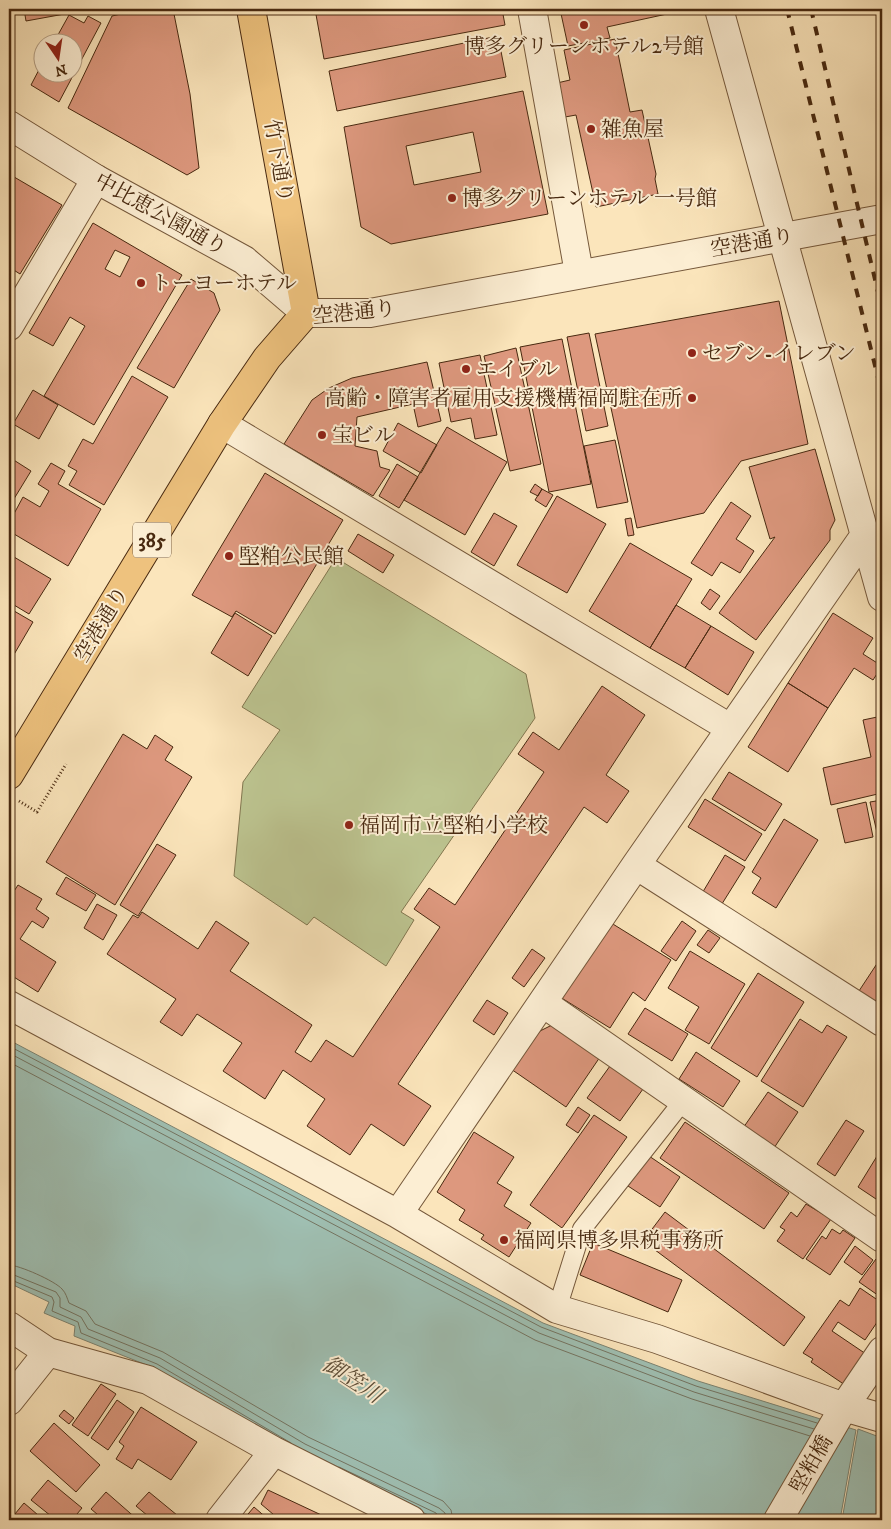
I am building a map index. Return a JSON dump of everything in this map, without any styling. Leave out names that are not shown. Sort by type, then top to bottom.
[{"type":"highway","name":"竹下通り","points":[[251,9],[306,313]]},
{"type":"highway","name":"空港通り","points":[[12,787],[222,424],[267,358],[306,313]]},
{"type":"street","points":[[532,9],[579,273]]},
{"type":"street","points":[[719,9],[882,596]]},
{"type":"street","name":"中比恵公園通り","points":[[9,125],[96,179],[244,260],[306,313]]},
{"type":"street","points":[[9,326],[96,179]]},
{"type":"street","name":"空港通り","points":[[306,313],[370,313],[579,273],[882,219]]},
{"type":"street","points":[[222,424],[730,728]]},
{"type":"street","points":[[398,1214],[636,864],[865,536]]},
{"type":"street","points":[[636,864],[882,1022]]},
{"type":"street","points":[[543,1003],[882,1238]]},
{"type":"street","points":[[9,1006],[398,1214],[557,1309],[657,1339],[844,1407],[882,1418]]},
{"type":"street","points":[[9,1326],[48,1352],[148,1380],[274,1452],[411,1520]]},
{"type":"street","name":"堅粕橋","points":[[778,1520],[844,1407],[882,1351]]},
{"type":"street","points":[[9,1401],[48,1352]]},
{"type":"street","points":[[220,1520],[274,1452]]},
{"type":"lane","points":[[557,1309],[582,1229],[683,1101]]},
{"type":"path","points":[[12,787],[38,812],[66,764]]},
{"type":"green space","points":[[336,558],[526,674],[535,718],[401,912],[414,920],[386,966],[314,917],[307,925],[234,876],[243,782],[280,730],[242,707]]},
{"type":"water","name":"御笠川","points":[[9,1040],[543,1323],[698,1381],[856,1430],[840,1520],[439,1520],[300,1454],[154,1368],[74,1336],[75,1326],[44,1313],[49,1302],[9,1283]]},
{"type":"water","points":[[858,1429],[882,1438],[882,1520],[842,1520]]},
{"type":"building","points":[[24,9],[92,9],[26,21]]},
{"type":"building","points":[[143,9],[173,9],[190,94],[199,168],[187,175],[68,108],[112,16]]},
{"type":"building","points":[[315,9],[502,9],[505,25],[324,59]]},
{"type":"building","points":[[560,9],[666,9],[667,14],[607,27],[610,38],[568,46]]},
{"type":"building","points":[[69,15],[84,23],[88,16],[101,23],[82,59],[82,32],[60,32]]},
{"type":"building","points":[[498,36],[506,77],[337,111],[329,71]]},
{"type":"building","points":[[615,39],[630,112],[642,110],[656,174],[658,194],[596,207],[576,115],[565,117],[557,83],[570,80],[564,50]]},
{"type":"building","points":[[33,82],[70,82],[59,102],[31,85]]},
{"type":"building","points":[[523,91],[548,214],[391,244],[361,227],[344,127]],"holes":[[[473,132],[481,172],[414,185],[406,146]]]},
{"type":"building","points":[[9,174],[62,205],[20,274],[9,267]]},
{"type":"building","points":[[93,223],[182,275],[94,425],[44,396],[85,326],[70,317],[53,346],[29,333]],"holes":[[[115,250],[130,257],[120,277],[105,269]]]},
{"type":"building","points":[[191,279],[214,293],[220,310],[174,388],[137,368]]},
{"type":"building","points":[[779,301],[808,444],[741,461],[704,513],[637,528],[595,334]]},
{"type":"building","points":[[589,333],[608,426],[586,431],[567,337]]},
{"type":"building","points":[[562,339],[591,484],[549,492],[520,347]]},
{"type":"building","points":[[516,348],[541,464],[510,471],[484,356]]},
{"type":"building","points":[[480,355],[497,435],[475,439],[471,418],[451,422],[439,363]]},
{"type":"building","name":"宝ビル","points":[[427,362],[441,421],[418,427],[413,404],[357,417],[355,446],[377,451],[380,467],[390,470],[373,496],[284,444],[312,400],[329,388],[352,378]]},
{"type":"building","points":[[132,376],[168,397],[104,505],[69,485],[77,471],[68,466],[83,439],[93,444]]},
{"type":"building","points":[[33,390],[58,405],[39,439],[13,424]]},
{"type":"building","points":[[398,423],[437,445],[421,473],[383,451]]},
{"type":"building","points":[[447,427],[507,462],[465,535],[404,500]]},
{"type":"building","points":[[615,440],[628,502],[597,508],[584,446]]},
{"type":"building","points":[[815,449],[835,520],[830,530],[830,540],[756,640],[719,613],[775,537],[770,539],[749,467]]},
{"type":"building","points":[[9,457],[31,471],[9,507]]},
{"type":"building","points":[[51,463],[65,471],[58,484],[101,509],[68,566],[9,531],[9,523],[23,497],[40,507],[49,491],[38,484]]},
{"type":"building","points":[[397,464],[418,477],[399,508],[379,496]]},
{"type":"building","points":[[265,473],[343,520],[275,634],[236,611],[232,617],[192,595]]},
{"type":"building","points":[[535,484],[542,489],[538,496],[530,492]]},
{"type":"building","points":[[542,489],[553,495],[546,507],[535,500]]},
{"type":"building","points":[[557,496],[606,524],[567,593],[517,565]]},
{"type":"building","points":[[731,502],[751,516],[736,539],[754,551],[740,573],[721,562],[712,576],[691,563]]},
{"type":"building","points":[[494,513],[517,526],[494,566],[471,552]]},
{"type":"building","points":[[631,518],[634,535],[628,536],[625,519]]},
{"type":"building","points":[[358,534],[394,555],[383,573],[348,551]]},
{"type":"building","points":[[630,543],[692,579],[650,648],[589,611]]},
{"type":"building","points":[[9,554],[51,579],[29,614],[9,602]]},
{"type":"building","points":[[710,589],[720,596],[710,610],[701,603]]},
{"type":"building","points":[[676,605],[711,626],[685,668],[650,648]]},
{"type":"building","points":[[9,608],[33,622],[9,663]]},
{"type":"building","points":[[235,613],[272,636],[248,676],[211,653]]},
{"type":"building","points":[[833,613],[873,638],[863,654],[882,666],[873,680],[854,668],[828,708],[788,683]]},
{"type":"building","points":[[711,626],[754,652],[728,695],[685,668]]},
{"type":"building","points":[[788,683],[828,708],[788,772],[748,747]]},
{"type":"building","points":[[602,686],[645,715],[606,775],[629,791],[607,823],[584,807],[398,1084],[431,1106],[404,1146],[371,1124],[350,1155],[307,1126],[325,1099],[283,1070],[265,1099],[223,1071],[242,1043],[197,1014],[182,1036],[160,1022],[176,999],[107,954],[133,915],[138,918],[142,912],[198,949],[216,921],[249,943],[230,971],[312,1025],[295,1052],[311,1062],[326,1040],[353,1057],[440,927],[414,909],[429,888],[455,905],[544,772],[518,754],[533,732],[559,750]]},
{"type":"building","points":[[882,716],[882,793],[831,805],[823,768],[871,757],[863,720]]},
{"type":"building","points":[[123,734],[147,749],[155,735],[173,747],[165,760],[192,777],[115,905],[46,862]]},
{"type":"building","points":[[729,772],[782,804],[765,831],[712,799]]},
{"type":"building","points":[[705,799],[762,834],[745,861],[688,827]]},
{"type":"building","points":[[882,800],[882,850],[881,850],[870,802]]},
{"type":"building","points":[[866,802],[873,837],[845,843],[837,809]]},
{"type":"building","points":[[784,819],[818,840],[776,908],[752,893],[761,878],[752,872]]},
{"type":"building","points":[[157,844],[176,855],[138,916],[120,905]]},
{"type":"building","points":[[725,855],[745,867],[720,907],[701,895]]},
{"type":"building","points":[[66,877],[96,895],[86,911],[56,894]]},
{"type":"building","points":[[18,885],[42,899],[36,909],[49,918],[43,928],[32,921],[20,939],[56,962],[38,992],[9,974],[9,899]]},
{"type":"building","points":[[97,904],[117,915],[103,940],[84,928]]},
{"type":"building","points":[[608,921],[671,960],[645,1001],[633,992],[610,1028],[560,997]]},
{"type":"building","points":[[682,921],[696,931],[676,961],[661,951]]},
{"type":"building","points":[[708,930],[720,938],[709,953],[697,945]]},
{"type":"building","points":[[532,949],[545,958],[524,987],[512,978]]},
{"type":"building","points":[[690,951],[745,984],[709,1044],[685,1030],[699,1007],[668,988]]},
{"type":"building","points":[[882,956],[882,1015],[855,997]]},
{"type":"building","points":[[758,973],[804,1002],[757,1077],[711,1048]]},
{"type":"building","points":[[487,1000],[508,1013],[494,1035],[473,1021]]},
{"type":"building","points":[[645,1008],[688,1034],[672,1061],[628,1034]]},
{"type":"building","points":[[800,1019],[822,1033],[827,1025],[847,1037],[803,1107],[761,1081]]},
{"type":"building","points":[[552,1025],[600,1057],[566,1107],[511,1069],[540,1031]]},
{"type":"building","points":[[696,1052],[740,1081],[723,1107],[679,1079]]},
{"type":"building","points":[[610,1066],[643,1089],[620,1121],[587,1098]]},
{"type":"building","points":[[768,1092],[798,1112],[772,1151],[741,1131]]},
{"type":"building","points":[[578,1107],[590,1115],[578,1133],[566,1125]]},
{"type":"building","points":[[594,1115],[627,1137],[562,1228],[530,1205]]},
{"type":"building","points":[[846,1120],[864,1131],[835,1176],[817,1164]]},
{"type":"building","points":[[685,1122],[789,1193],[764,1229],[660,1158]]},
{"type":"building","points":[[474,1132],[514,1157],[497,1183],[512,1192],[504,1206],[531,1223],[509,1257],[481,1239],[484,1235],[459,1220],[465,1210],[437,1192]]},
{"type":"building","points":[[882,1148],[882,1203],[858,1187]]},
{"type":"building","points":[[649,1156],[680,1177],[660,1207],[628,1186]]},
{"type":"building","points":[[806,1204],[831,1219],[803,1259],[777,1241],[785,1230],[780,1227],[791,1212],[797,1217]]},
{"type":"building","points":[[665,1212],[805,1317],[784,1346],[643,1241]]},
{"type":"building","points":[[832,1229],[840,1234],[843,1230],[855,1238],[830,1275],[806,1259],[822,1236],[826,1239]]},
{"type":"building","points":[[593,1243],[682,1280],[668,1312],[580,1275]]},
{"type":"building","points":[[855,1246],[873,1260],[862,1275],[844,1262]]},
{"type":"building","points":[[876,1259],[882,1264],[882,1298],[859,1282]]},
{"type":"building","points":[[860,1288],[882,1303],[882,1315],[865,1340],[838,1322],[832,1331],[866,1354],[845,1385],[811,1362],[813,1359],[803,1353],[840,1300],[849,1306]]},
{"type":"building","points":[[101,1384],[116,1394],[88,1436],[72,1425]]},
{"type":"building","points":[[117,1400],[134,1412],[108,1450],[91,1438]]},
{"type":"building","points":[[141,1407],[197,1442],[171,1480],[138,1459],[132,1469],[116,1459],[124,1446],[119,1442]]},
{"type":"building","points":[[64,1410],[74,1418],[69,1424],[59,1416]]},
{"type":"building","points":[[54,1423],[100,1465],[76,1492],[30,1451]]},
{"type":"building","points":[[48,1480],[82,1508],[72,1520],[56,1520],[31,1500]]},
{"type":"building","points":[[268,1490],[332,1520],[280,1520],[261,1504]]},
{"type":"building","points":[[106,1492],[138,1520],[104,1520],[91,1509]]},
{"type":"building","points":[[149,1492],[183,1520],[144,1520],[148,1516],[136,1506]]},
{"type":"building","points":[[24,1503],[38,1515],[45,1520],[10,1520]]},
{"type":"building","points":[[254,1507],[269,1520],[243,1520]]},
{"type":"railway","points":[[787,9],[882,394]]},
{"type":"railway","points":[[811,9],[882,309]]},
{"type":"place","name":"博多グリーンホテル2号館","points":[[584,25]]},
{"type":"place","name":"雑魚屋","points":[[591,129]]},
{"type":"place","name":"博多グリーンホテル 一号館","points":[[452,198]]},
{"type":"place","name":"トーヨーホテル","points":[[141,283]]},
{"type":"place","name":"セブン-イレブン","points":[[692,353]]},
{"type":"place","name":"エイブル","points":[[466,369]]},
{"type":"place","name":"高齢・障害者雇用支援機構福岡駐在所","points":[[692,398]]},
{"type":"place","name":"宝ビル","points":[[322,435]]},
{"type":"place","name":"堅粕公民館","points":[[229,556]]},
{"type":"place","name":"福岡市立堅粕小学校","points":[[349,825]]},
{"type":"place","name":"福岡県博多県税事務所","points":[[504,1240]]}]
